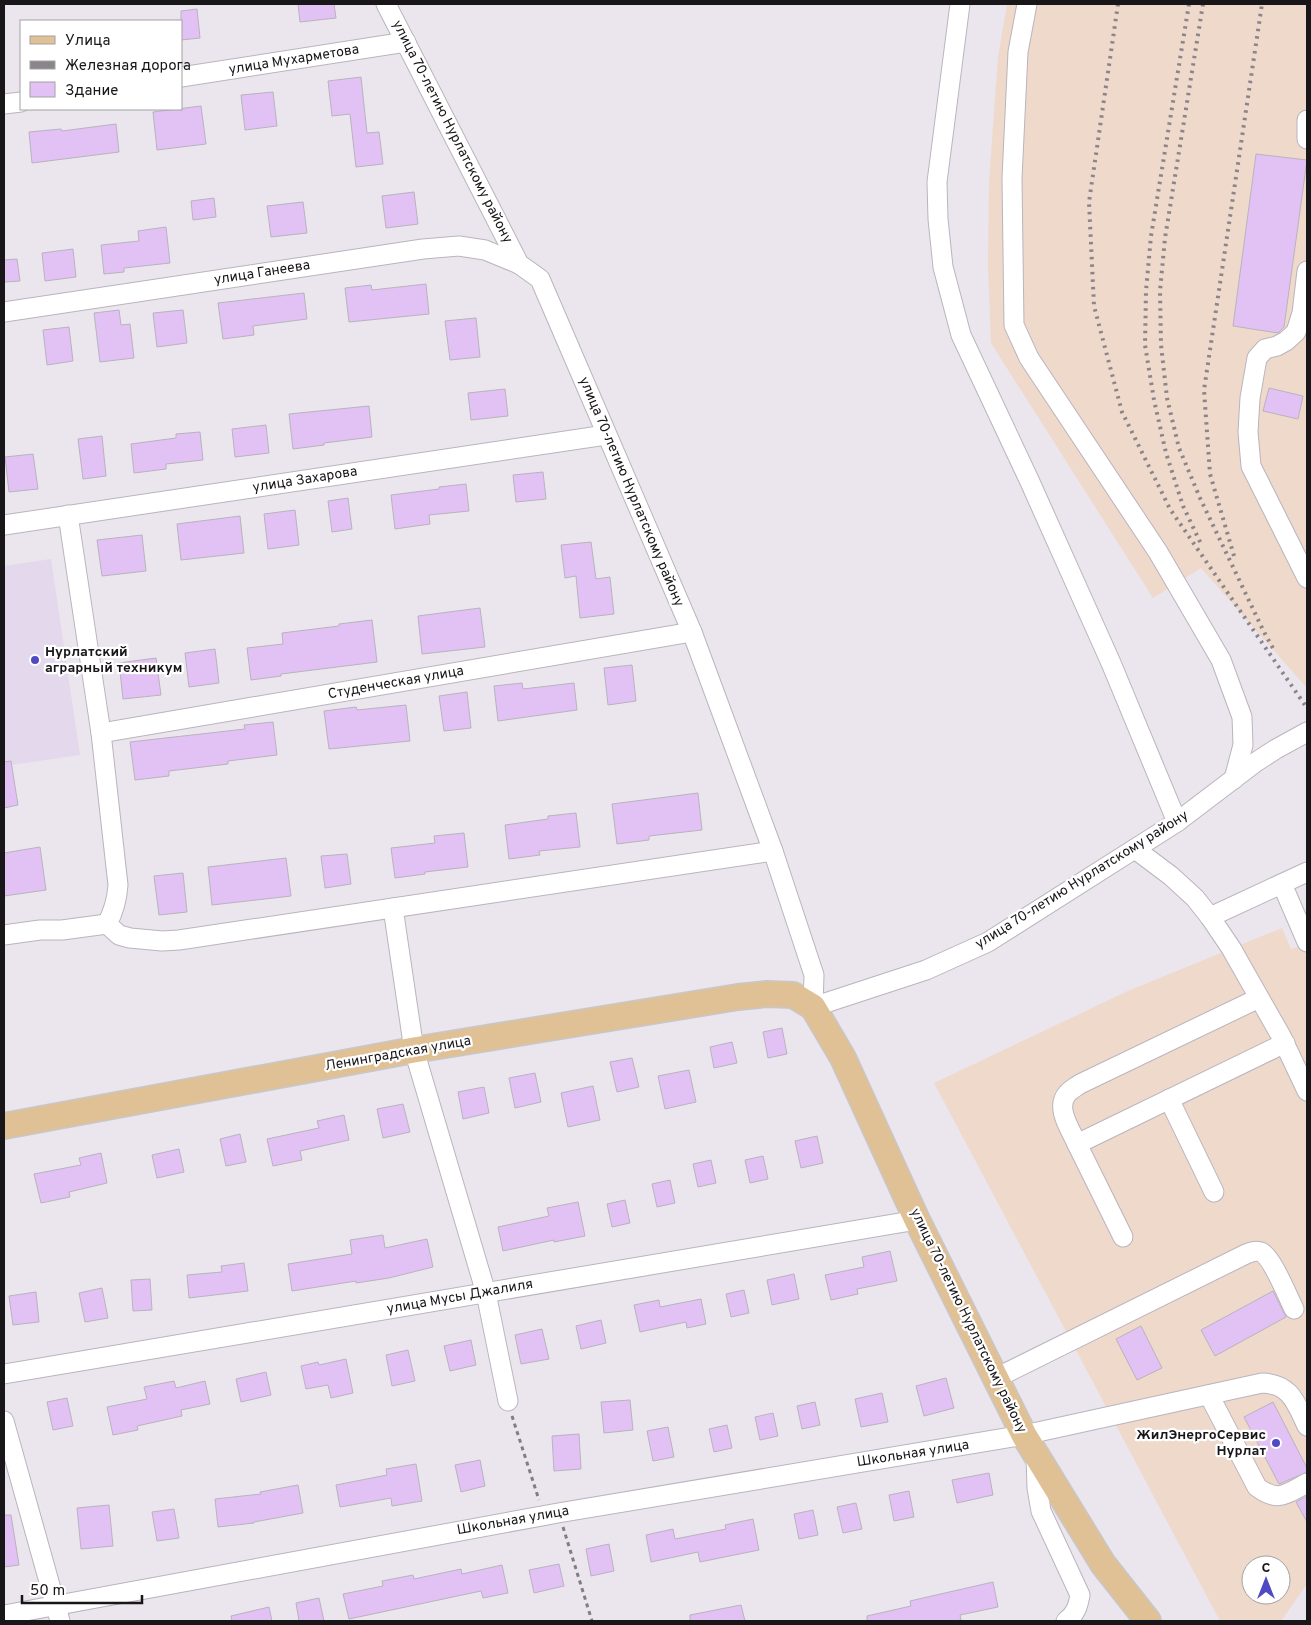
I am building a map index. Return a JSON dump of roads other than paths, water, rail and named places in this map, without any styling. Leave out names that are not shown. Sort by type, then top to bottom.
[{"type":"main road","name":"Ленинградская улица","points":[[4,1126],[414,1050],[738,996],[767,994],[803,1001]]},
{"type":"main road","name":"улица 70-летию Нурлатскому району","points":[[803,1001],[844,1058],[917,1220],[1030,1445],[1103,1564],[1148,1621]]},
{"type":"street","name":"улица 70-летию Нурлатскому району","points":[[386,4],[519,264],[540,279],[692,632],[773,851],[814,975],[803,1001]]},
{"type":"street","points":[[960,4],[937,182],[938,219],[945,275],[961,335],[1030,482],[1103,645],[1178,822]]},
{"type":"street","points":[[1027,4],[1018,52],[1012,178],[1014,325],[1028,358],[1158,552],[1221,660],[1242,717],[1242,745],[1234,778]]},
{"type":"street","name":"улица Мухарметова","points":[[182,77],[406,42]]},
{"type":"street","points":[[4,104],[20,102]]},
{"type":"street","points":[[1307,120],[1307,139]]},
{"type":"street","name":"улица Ганеева","points":[[4,312],[432,248],[459,246],[485,250],[519,264]]},
{"type":"street","points":[[1307,271],[1302,313],[1296,332],[1286,341],[1264,350],[1256,358],[1250,398],[1248,432],[1251,466],[1307,578]]},
{"type":"street","name":"улица Захарова","points":[[4,525],[606,434]]},
{"type":"street","points":[[68,515],[101,733],[118,885],[114,912],[107,924]]},
{"type":"street","name":"Студенческая улица","points":[[101,733],[692,632]]},
{"type":"street","name":"улица 70-летию Нурлатскому району","points":[[803,1001],[926,970],[988,942],[1178,822],[1234,778],[1276,749],[1307,732]]},
{"type":"street","points":[[1135,849],[1171,876],[1195,898],[1210,917],[1231,948],[1285,1043],[1307,1090]]},
{"type":"street","points":[[107,924],[119,935],[130,938],[162,941],[179,940],[773,851]]},
{"type":"street","points":[[1210,917],[1307,872]]},
{"type":"street","points":[[1282,884],[1307,942]]},
{"type":"street","points":[[393,908],[414,1050],[486,1293],[508,1401]]},
{"type":"street","points":[[4,936],[40,930],[83,928],[107,924]]},
{"type":"street","points":[[1123,1237],[1063,1114],[1063,1102],[1067,1094],[1080,1084],[1259,998]]},
{"type":"street","points":[[1077,1144],[1285,1043]]},
{"type":"street","points":[[1169,1099],[1214,1192]]},
{"type":"street","name":"улица Мусы Джалиля","points":[[4,1374],[917,1220]]},
{"type":"street","points":[[996,1378],[1254,1251],[1262,1252],[1270,1260],[1294,1309]]},
{"type":"street","name":"Школьная улица","points":[[4,1615],[58,1613],[551,1514],[1030,1445],[1209,1395],[1262,1383],[1273,1383],[1287,1391],[1307,1426]]},
{"type":"street","points":[[1209,1395],[1256,1487],[1271,1495],[1282,1496],[1307,1483]]},
{"type":"street","points":[[4,1421],[58,1613]]},
{"type":"street","points":[[1030,1445],[1041,1511],[1080,1595],[1078,1608],[1066,1621]]},
{"type":"railway","points":[[1118,4],[1089,202],[1094,306],[1122,412],[1170,509],[1307,708]]},
{"type":"railway","points":[[1189,4],[1151,236],[1146,291],[1145,345],[1154,400],[1166,453],[1183,506],[1202,546]]},
{"type":"railway","points":[[1203,4],[1165,238],[1160,291],[1161,345],[1167,398],[1179,448],[1200,498],[1274,650]]},
{"type":"railway","points":[[1234,556],[1210,474],[1204,390],[1262,4]]},
{"type":"place","name":"Нурлатский аграрный техникум","points":[[35,660]]},
{"type":"place","name":"ЖилЭнергоСервис Нурлат","points":[[1276,1443]]}]
